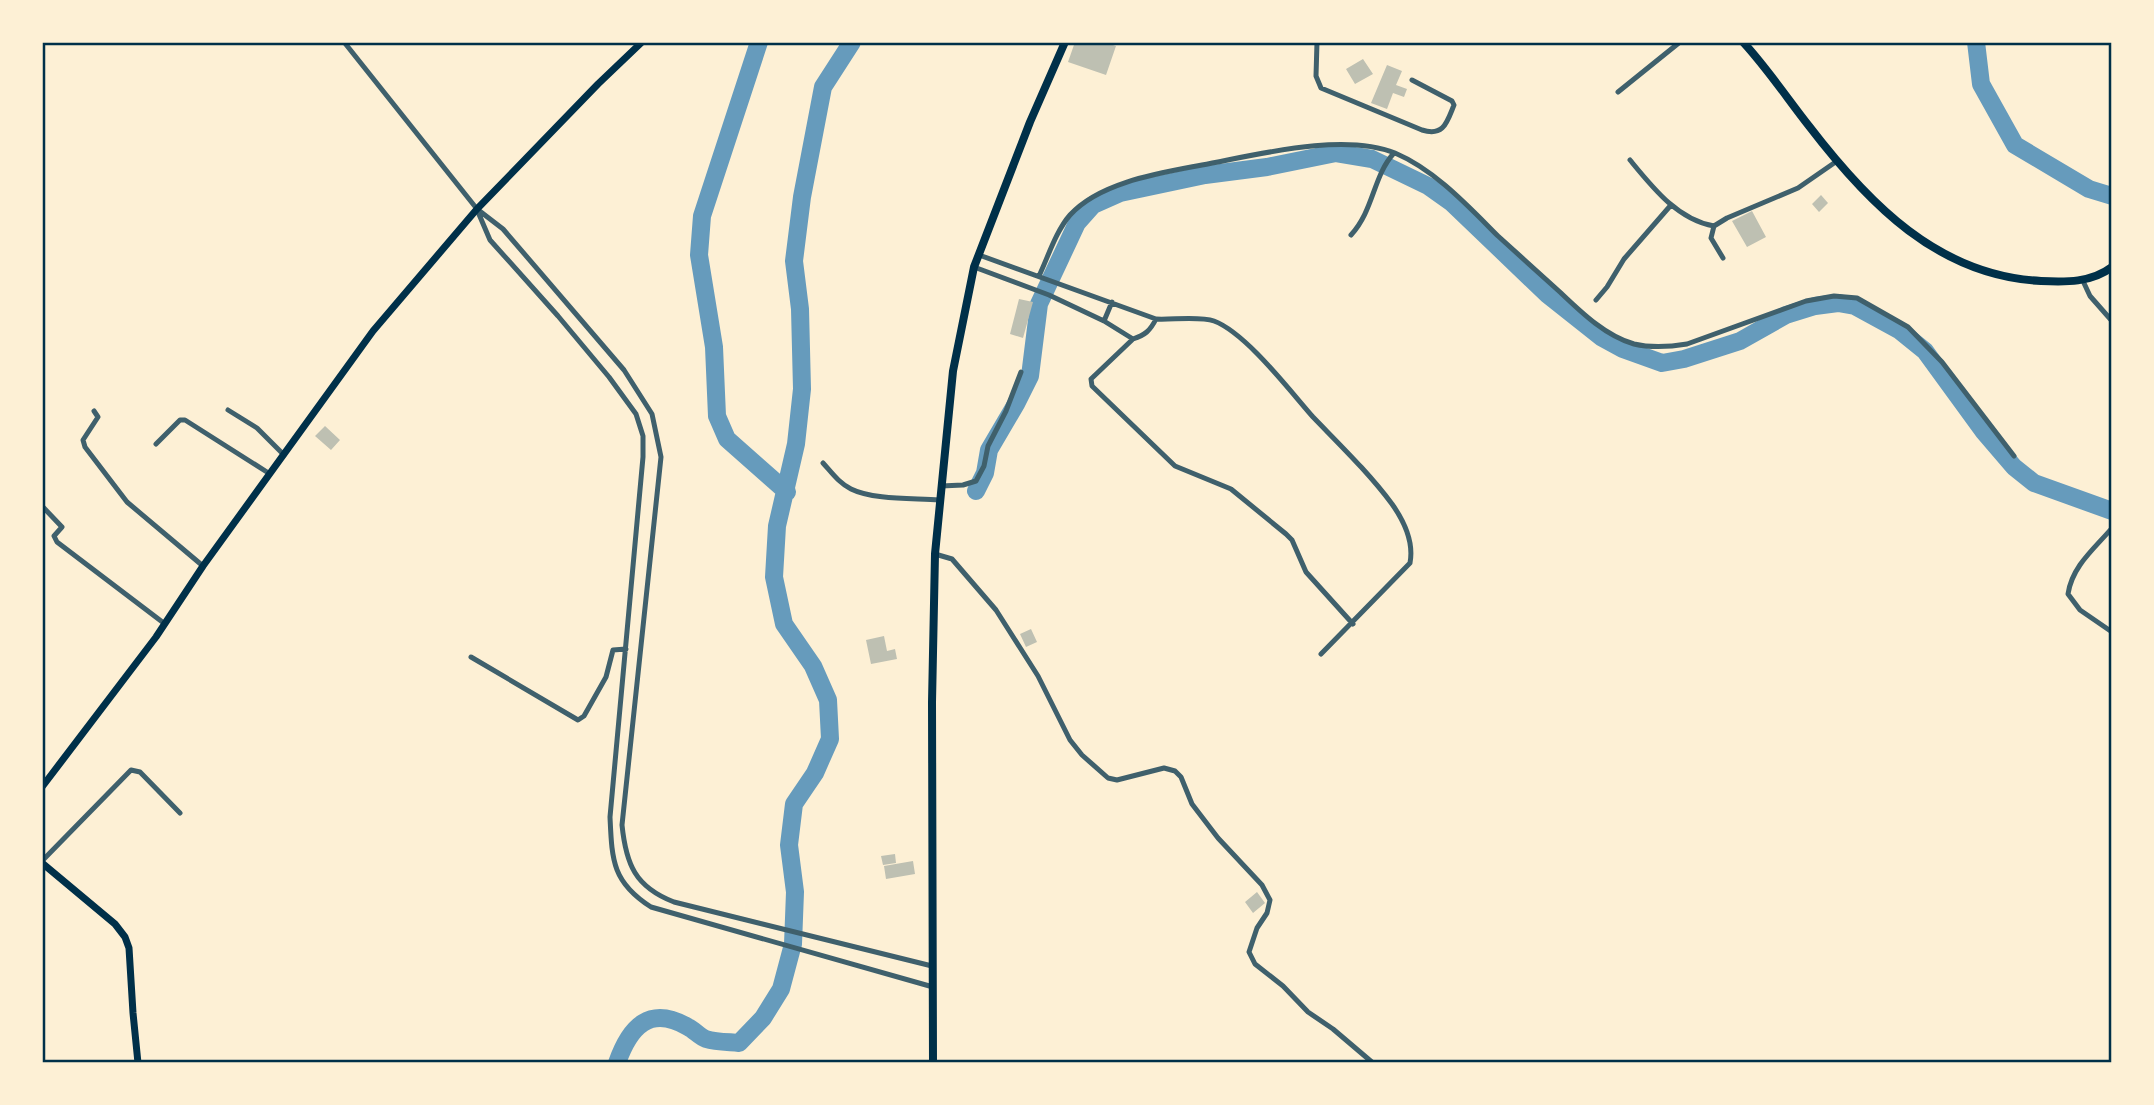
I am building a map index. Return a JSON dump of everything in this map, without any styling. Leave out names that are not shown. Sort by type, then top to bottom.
[{"type":"main road","points":[[42,787],[165,624],[202,566],[373,331],[477,209],[642,42]]},
{"type":"main road","points":[[933,1063],[932,702],[935,554],[953,371],[974,267],[1030,122],[1065,42]]},
{"type":"main road","points":[[1743,42],[1837,161],[1874,202],[1897,222],[1954,259],[1988,273],[2018,280],[2083,281],[2099,276],[2112,267]]},
{"type":"main road","points":[[42,862],[115,924],[125,937],[130,948],[132,1013],[138,1063]]},
{"type":"street","points":[[344,42],[477,209],[503,229],[624,370],[652,414],[661,457],[622,825],[625,852],[633,872],[659,896],[788,932],[932,966]]},
{"type":"street","points":[[628,42],[634,50]]},
{"type":"street","points":[[1317,42],[1316,76],[1321,88],[1422,130],[1437,132],[1448,120],[1454,105],[1452,101],[1412,80]]},
{"type":"street","points":[[1618,92],[1680,42]]},
{"type":"street","points":[[1042,278],[1064,223],[1071,214],[1087,201],[1136,177],[1276,151],[1340,144],[1366,146],[1394,153],[1428,172],[1579,310],[1603,329],[1633,344],[1652,347],[1687,344],[1806,302],[1834,296],[1857,298],[1908,327],[1942,362],[2014,456]]},
{"type":"street","points":[[1352,235],[1367,214],[1386,162],[1394,153]]},
{"type":"street","points":[[1630,160],[1671,205],[1691,220],[1714,226]]},
{"type":"street","points":[[1723,258],[1711,238],[1714,226],[1798,188],[1837,161]]},
{"type":"street","points":[[1596,300],[1624,259],[1671,205]]},
{"type":"street","points":[[477,209],[490,240],[609,377],[636,414],[643,436],[610,817],[611,853],[624,885],[652,907],[933,987]]},
{"type":"street","points":[[979,254],[1156,319],[1212,320],[1226,327],[1249,347],[1392,505],[1405,528],[1413,551],[1410,563],[1321,654]]},
{"type":"street","points":[[974,267],[1036,290],[1104,321],[1133,339]]},
{"type":"street","points":[[2083,281],[2090,296],[2112,321]]},
{"type":"street","points":[[1104,321],[1112,302]]},
{"type":"street","points":[[558,316],[570,306]]},
{"type":"street","points":[[1156,319],[1152,328],[1143,336],[1133,339],[1091,379],[1092,386],[1175,466],[1231,489],[1286,534],[1292,540],[1306,572],[1353,624]]},
{"type":"street","points":[[941,486],[963,485],[976,481],[985,466],[988,446],[1006,411],[1021,372]]},
{"type":"street","points":[[229,410],[257,428],[284,455]]},
{"type":"street","points":[[94,411],[98,417],[85,433],[85,447],[127,502],[202,566]]},
{"type":"street","points":[[156,444],[180,420],[185,420],[270,474]]},
{"type":"street","points":[[823,463],[837,479],[866,494],[939,500]]},
{"type":"street","points":[[42,506],[62,527],[54,536],[57,542],[165,624]]},
{"type":"street","points":[[2111,529],[2082,562],[2068,594],[2074,605],[2112,632]]},
{"type":"street","points":[[935,554],[951,559],[996,610],[1038,676],[1070,740],[1082,755],[1108,778],[1117,780],[1164,768],[1175,771],[1181,777],[1192,804],[1218,838],[1262,885],[1270,900],[1249,952],[1255,964],[1283,986],[1308,1012],[1333,1028],[1373,1063]]},
{"type":"street","points":[[630,602],[645,604]]},
{"type":"street","points":[[471,657],[578,720],[584,716],[606,677],[613,650],[625,649]]},
{"type":"street","points":[[615,765],[627,766]]},
{"type":"street","points":[[42,862],[131,770],[140,772],[180,813]]},
{"type":"street","points":[[785,945],[788,932]]},
{"type":"building","points":[[1075,42],[1104,42],[1116,46],[1106,75],[1068,62]]},
{"type":"building","points":[[1363,59],[1373,74],[1355,84],[1346,69]]},
{"type":"building","points":[[1387,65],[1402,71],[1396,85],[1407,89],[1404,97],[1393,93],[1387,109],[1371,103]]},
{"type":"building","points":[[1821,195],[1828,203],[1819,212],[1812,204]]},
{"type":"building","points":[[1752,211],[1766,237],[1747,247],[1732,221]]},
{"type":"building","points":[[1019,299],[1033,302],[1023,338],[1010,334]]},
{"type":"building","points":[[325,426],[340,440],[331,450],[315,436]]},
{"type":"building","points":[[1031,629],[1037,642],[1026,647],[1020,634]]},
{"type":"building","points":[[884,636],[887,651],[895,649],[897,659],[871,664],[866,640]]},
{"type":"building","points":[[895,854],[896,863],[883,865],[881,856]]},
{"type":"building","points":[[913,861],[915,874],[886,879],[884,866]]},
{"type":"building","points":[[1257,892],[1265,903],[1253,913],[1245,902]]},
{"type":"waterway","points":[[759,42],[702,216],[699,255],[714,347],[717,416],[727,439],[787,492]]},
{"type":"waterway","points":[[617,1063],[635,1030],[652,1019],[675,1021],[706,1039],[739,1043],[763,1018],[781,989],[793,944],[795,892],[789,845],[794,804],[815,773],[830,739],[828,700],[813,666],[784,624],[774,577],[777,526],[796,444],[802,389],[800,309],[794,261],[802,197],[823,87],[852,42]]},
{"type":"waterway","points":[[1976,42],[1981,84],[2015,145],[2089,189],[2112,196]]},
{"type":"waterway","points":[[976,491],[985,473],[989,450],[1030,376],[1039,304],[1077,223],[1093,205],[1120,193],[1205,175],[1267,167],[1336,153],[1372,159],[1428,186],[1452,203],[1548,295],[1601,337],[1623,349],[1662,363],[1684,359],[1740,341],[1786,315],[1815,306],[1838,303],[1855,306],[1899,330],[1925,351],[1984,432],[2014,467],[2034,483],[2112,511]]}]
